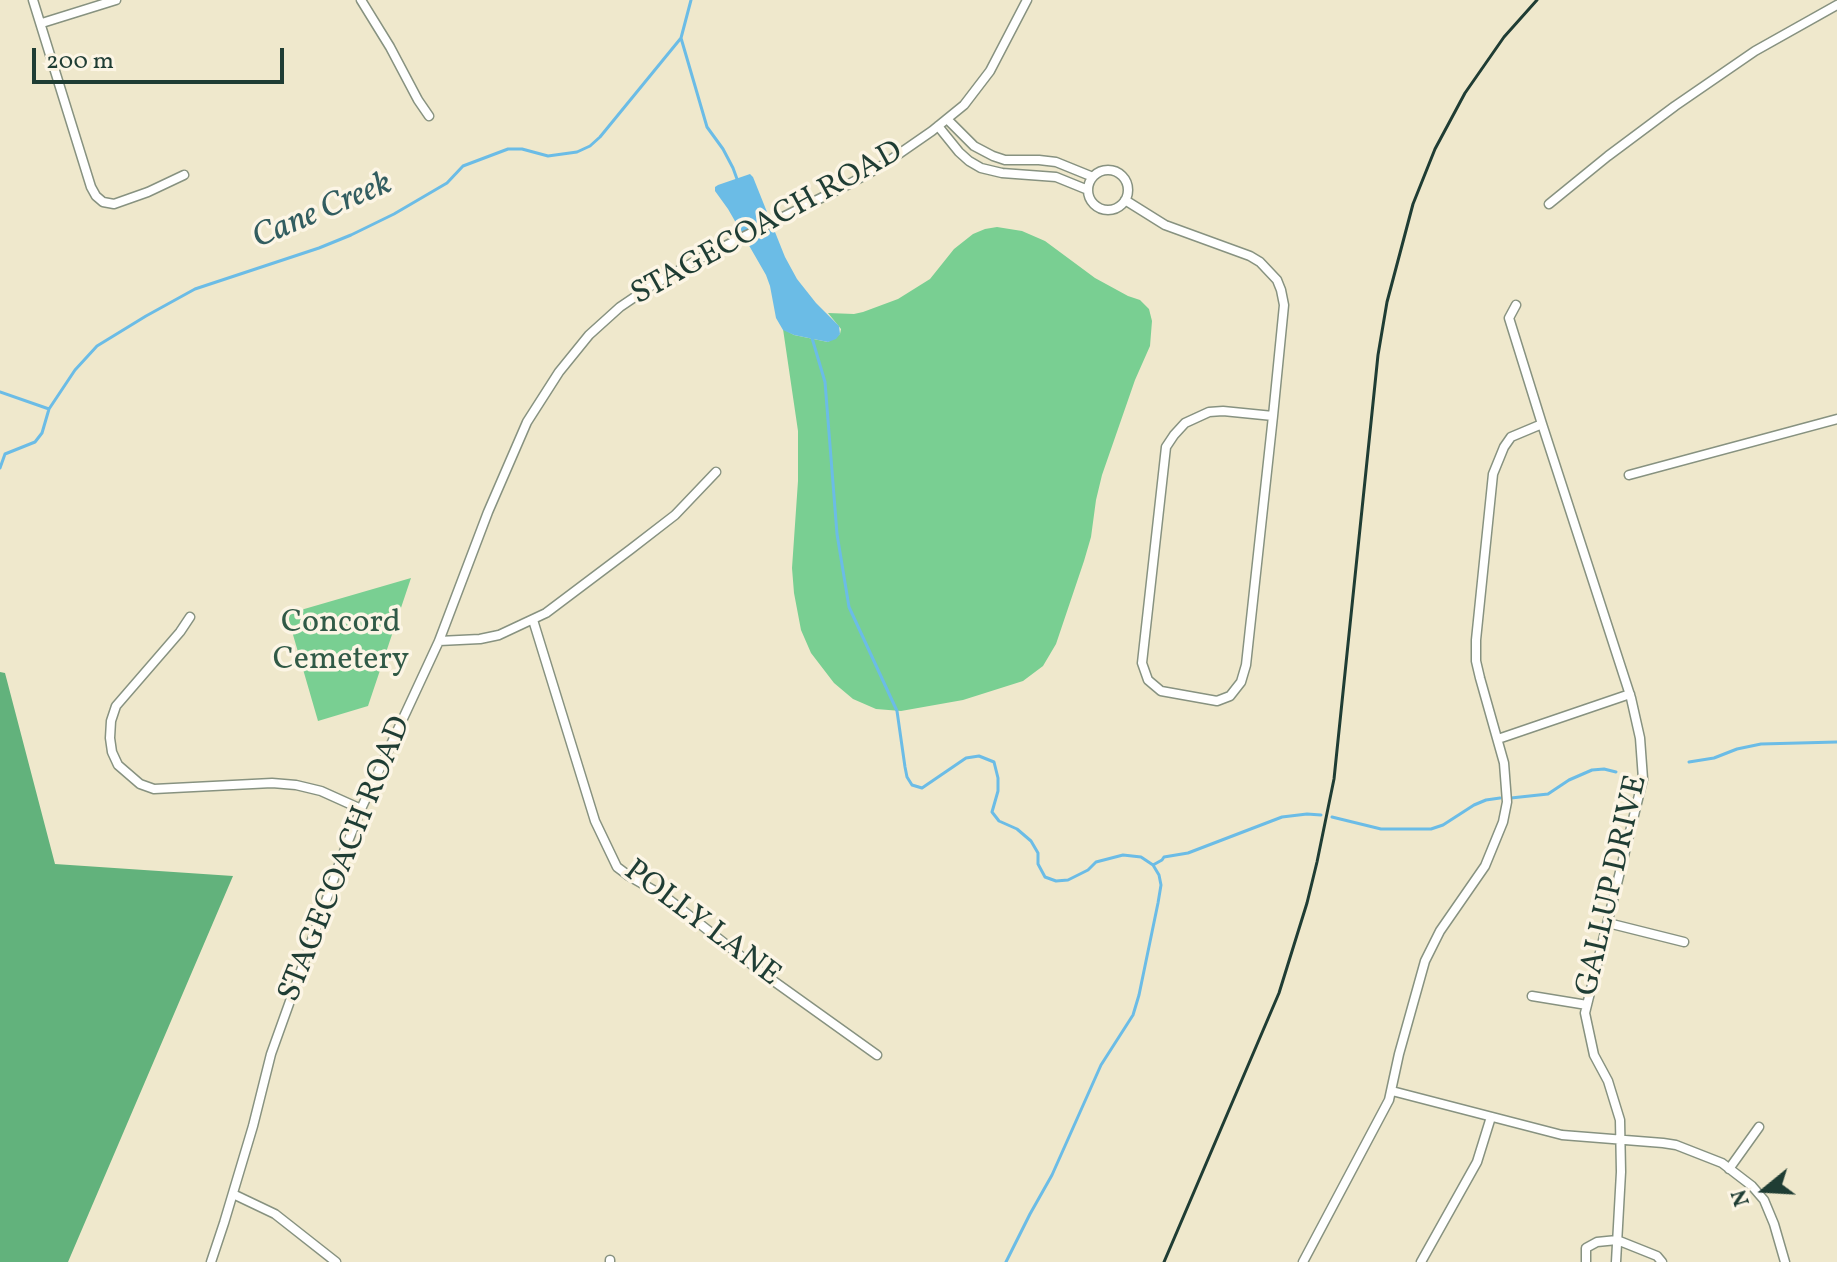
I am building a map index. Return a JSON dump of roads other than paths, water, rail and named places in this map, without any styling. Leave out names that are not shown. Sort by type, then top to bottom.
[{"type":"street","points":[[33,0],[96,196],[103,202],[114,204],[184,175]]},
{"type":"street","points":[[42,23],[116,0]]},
{"type":"street","points":[[361,0],[429,116]]},
{"type":"street","name":"STAGECOACH ROAD","points":[[211,1262],[271,1054],[341,859],[439,641],[488,512],[527,422],[559,372],[589,335],[620,307],[682,268],[880,167],[947,119],[964,105],[990,71],[1027,0]]},
{"type":"street","points":[[1549,204],[1675,106],[1755,51],[1837,5]]},
{"type":"street","points":[[947,119],[980,151],[1005,160],[1056,162],[1093,177]]},
{"type":"street","points":[[938,126],[959,152],[981,168],[1002,173],[1056,177],[1088,190]]},
{"type":"street","points":[[1106,171],[1120,175],[1127,186],[1125,200],[1116,208],[1102,209],[1091,201],[1088,190],[1093,177],[1106,171]]},
{"type":"street","points":[[1125,200],[1168,226],[1255,259],[1274,275],[1280,285],[1284,305],[1273,416],[1246,665],[1241,682],[1230,696],[1217,701],[1161,691],[1148,680],[1142,663],[1166,447],[1185,423],[1209,412],[1273,416]]},
{"type":"street","name":"GALLUP DRIVE","points":[[1516,305],[1509,318],[1630,694],[1640,738],[1643,779],[1585,1013],[1594,1055],[1608,1081],[1620,1120],[1616,1262]]},
{"type":"street","points":[[1629,475],[1837,419]]},
{"type":"street","points":[[1303,1262],[1389,1100],[1425,961],[1440,931],[1485,866],[1503,822],[1507,802],[1504,763],[1476,661],[1476,640],[1493,474],[1511,437],[1542,424]]},
{"type":"street","points":[[439,641],[499,635],[546,613],[664,523],[716,472]]},
{"type":"street","points":[[190,617],[116,706],[110,738],[118,765],[140,784],[154,789],[272,783],[296,785],[321,791],[361,809]]},
{"type":"street","name":"POLLY LANE","points":[[533,620],[595,821],[617,867],[667,898],[761,972],[877,1055]]},
{"type":"street","points":[[1498,739],[1630,694]]},
{"type":"street","points":[[1608,923],[1684,942]]},
{"type":"street","points":[[1532,996],[1587,1005]]},
{"type":"street","points":[[1392,1091],[1562,1135],[1676,1145],[1722,1163],[1752,1186],[1764,1200],[1785,1262]]},
{"type":"street","points":[[1421,1262],[1477,1162],[1491,1117]]},
{"type":"street","points":[[1729,1169],[1759,1127]]},
{"type":"street","points":[[233,1194],[275,1214],[336,1262]]},
{"type":"street","points":[[1586,1262],[1586,1248],[1597,1242],[1617,1240],[1657,1256],[1662,1262]]},
{"type":"water","points":[[750,174],[797,279],[839,326],[840,334],[836,339],[828,342],[794,335],[783,330],[776,318],[766,275],[715,191],[718,185]]},
{"type":"waterway","points":[[691,0],[681,38],[707,127],[723,149],[737,179]]},
{"type":"waterway","name":"Cane Creek","points":[[0,468],[5,454],[35,442],[42,433],[49,409],[75,370],[97,346],[195,289],[319,248],[394,214],[447,183],[463,166],[508,149],[522,149],[548,156],[577,152],[590,146],[681,38]]},
{"type":"waterway","points":[[812,338],[825,382],[837,534],[849,607],[897,711],[907,777],[912,785],[922,788],[966,758],[979,756],[994,762],[998,778],[992,812],[999,821],[1017,829],[1031,841],[1045,877],[1056,881],[1068,880],[1088,870],[1096,862],[1123,855],[1141,857],[1153,865],[1159,875],[1158,903],[1133,1015],[1101,1065],[1052,1175],[1006,1262]]},
{"type":"waterway","points":[[0,392],[49,409]]},
{"type":"waterway","points":[[1689,762],[1761,744],[1837,742]]},
{"type":"waterway","points":[[1511,798],[1548,794],[1592,770],[1616,772]]},
{"type":"waterway","points":[[1332,817],[1381,829],[1431,829],[1474,805],[1500,798]]},
{"type":"waterway","points":[[1153,865],[1164,857],[1188,853],[1282,817],[1321,815]]},
{"type":"railway","points":[[1164,1262],[1279,993],[1317,862],[1334,779],[1378,355],[1387,302],[1413,204],[1435,149],[1465,93],[1504,37],[1537,0]]},
{"type":"park label","name":"Concord Cemetery","points":[[341,644]]}]
